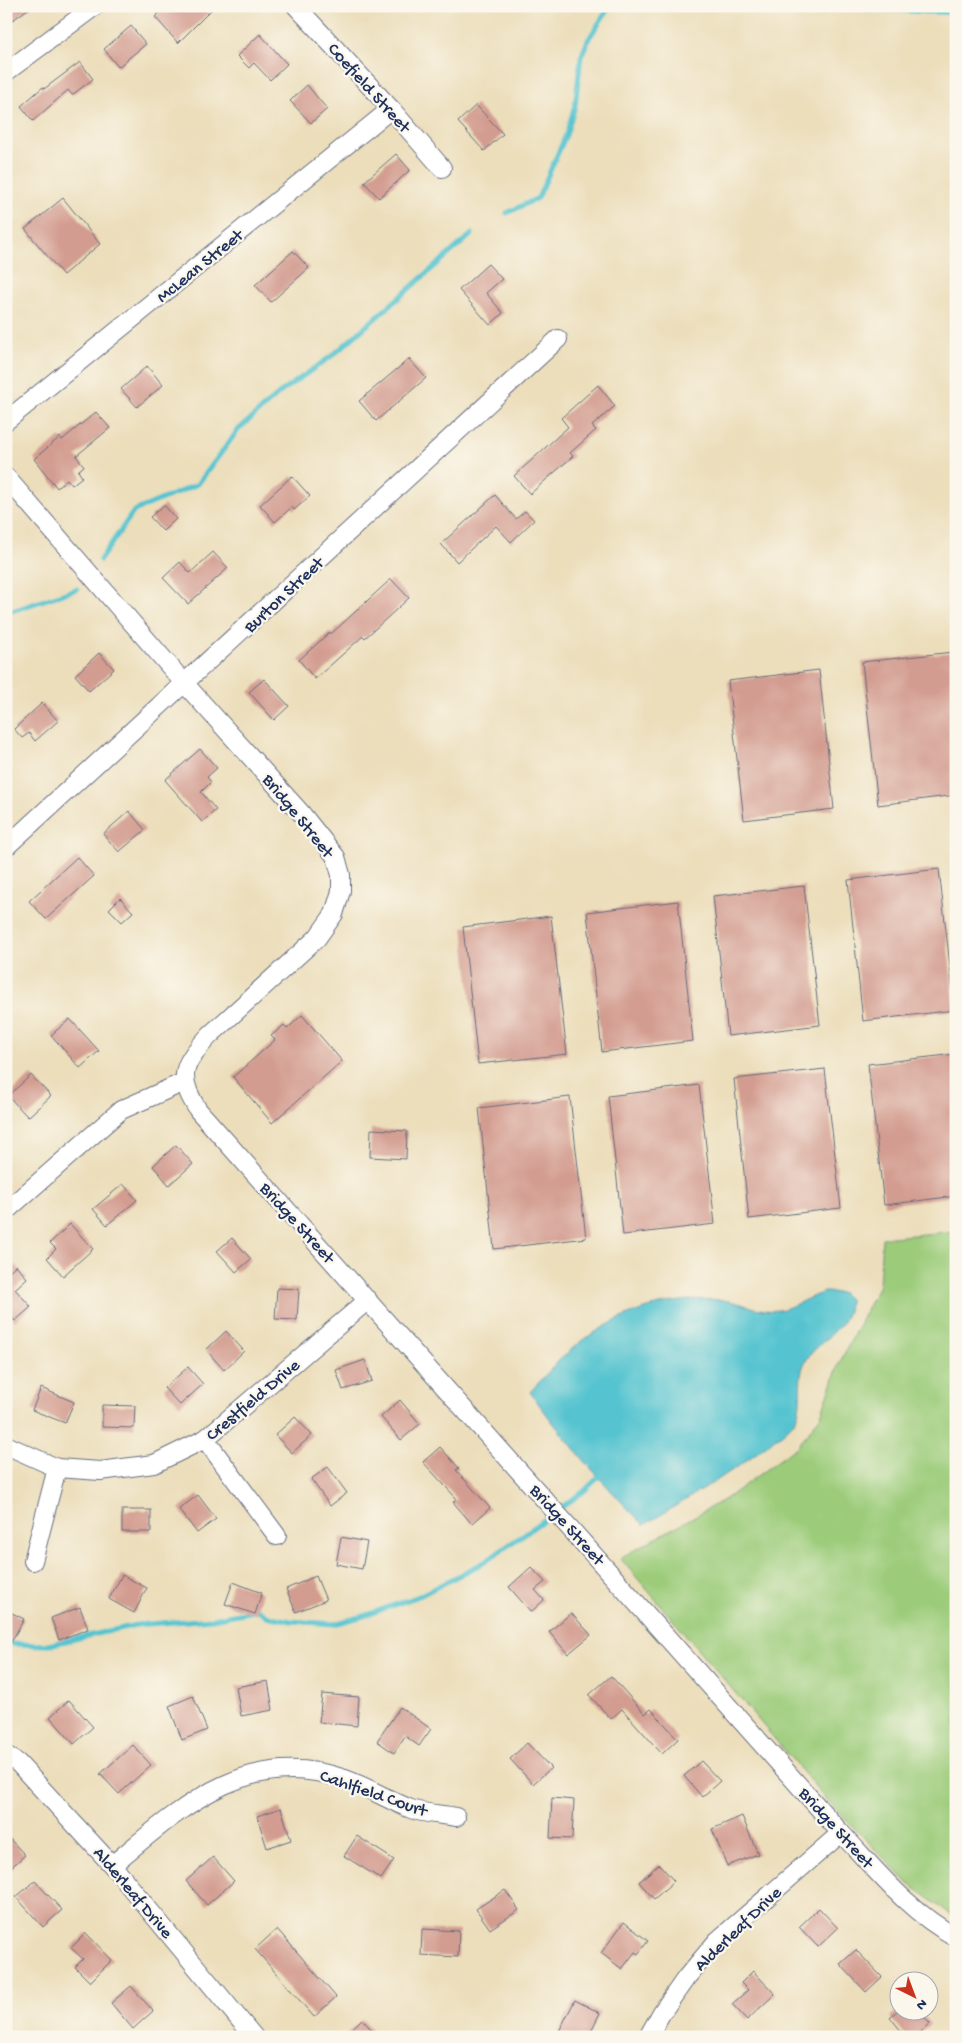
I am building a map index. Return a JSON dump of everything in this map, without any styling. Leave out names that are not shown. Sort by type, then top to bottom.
[{"type":"street","points":[[6,72],[95,6]]},
{"type":"street","name":"Coefield Street","points":[[296,6],[391,109],[442,168]]},
{"type":"street","name":"McLean Street","points":[[6,421],[391,109]]},
{"type":"street","name":"Burton Street","points":[[6,847],[186,684],[558,339]]},
{"type":"street","name":"Bridge Street","points":[[6,477],[323,839],[336,857],[341,875],[341,891],[334,914],[317,938],[210,1035],[194,1052],[185,1072],[184,1082],[198,1110],[841,1833],[907,1903],[943,1930],[956,1937]]},
{"type":"street","points":[[6,1212],[121,1110],[184,1082]]},
{"type":"street","name":"Crestfield Drive","points":[[6,1445],[56,1468],[100,1471],[154,1464],[205,1439],[368,1300]]},
{"type":"street","points":[[205,1439],[277,1536]]},
{"type":"street","points":[[33,1561],[56,1468]]},
{"type":"street","name":"Alderleaf Drive","points":[[6,1755],[18,1763],[112,1865],[254,2037]]},
{"type":"street","name":"Cahlfield Court","points":[[112,1865],[171,1816],[195,1799],[228,1782],[265,1772],[296,1769],[324,1773],[368,1788],[412,1809],[456,1817]]},
{"type":"street","name":"Alderleaf Drive","points":[[648,2037],[662,2012],[686,1978],[718,1941],[841,1833]]},
{"type":"green space","points":[[956,1231],[956,1918],[909,1884],[825,1798],[620,1558],[727,1498],[798,1446],[821,1415],[839,1364],[879,1285],[882,1238]]},
{"type":"water","points":[[825,1292],[843,1293],[849,1299],[848,1309],[840,1325],[813,1352],[803,1366],[799,1411],[791,1425],[782,1434],[741,1464],[644,1525],[584,1461],[530,1392],[561,1358],[583,1341],[601,1329],[639,1311],[680,1301],[702,1299],[730,1301],[772,1311],[790,1307]]},
{"type":"building","points":[[6,6],[32,6],[6,25]]},
{"type":"building","points":[[167,6],[215,6],[178,43],[155,17]]},
{"type":"building","points":[[131,26],[146,44],[118,67],[104,49]]},
{"type":"building","points":[[260,34],[287,64],[270,80],[254,63],[249,68],[237,56]]},
{"type":"building","points":[[80,62],[93,79],[72,95],[68,90],[33,121],[21,106],[43,87],[44,89]]},
{"type":"building","points":[[307,85],[327,109],[311,123],[290,101]]},
{"type":"building","points":[[476,105],[503,134],[484,151],[458,122]]},
{"type":"building","points":[[396,154],[410,170],[379,198],[364,182]]},
{"type":"building","points":[[63,198],[100,244],[63,275],[25,229]]},
{"type":"building","points":[[293,251],[309,268],[271,302],[255,285]]},
{"type":"building","points":[[488,264],[502,279],[486,293],[503,313],[490,325],[459,290]]},
{"type":"building","points":[[409,359],[426,378],[376,421],[359,401]]},
{"type":"building","points":[[147,366],[163,385],[137,407],[121,389]]},
{"type":"building","points":[[598,385],[615,406],[592,426],[596,430],[570,453],[573,456],[530,494],[514,476],[568,427],[561,418]]},
{"type":"building","points":[[96,412],[110,428],[76,456],[84,466],[78,471],[82,477],[72,485],[67,479],[57,488],[34,459],[60,437],[62,440]]},
{"type":"building","points":[[292,476],[310,496],[294,510],[292,507],[275,522],[260,505]]},
{"type":"building","points":[[495,495],[516,519],[525,511],[534,520],[511,542],[496,526],[457,562],[441,544]]},
{"type":"building","points":[[164,505],[176,519],[163,531],[150,517]]},
{"type":"building","points":[[213,552],[228,568],[188,604],[163,578],[180,562],[190,573]]},
{"type":"building","points":[[391,579],[409,598],[365,638],[363,636],[315,679],[299,660],[330,632],[331,634]]},
{"type":"building","points":[[953,652],[956,675],[956,795],[878,805],[862,662]]},
{"type":"building","points":[[99,653],[114,669],[89,691],[75,675]]},
{"type":"building","points":[[819,670],[834,809],[744,820],[728,681]]},
{"type":"building","points":[[264,679],[289,706],[274,720],[249,692]]},
{"type":"building","points":[[42,703],[58,721],[35,741],[29,733],[22,738],[14,729]]},
{"type":"building","points":[[200,749],[217,768],[207,777],[211,782],[201,792],[216,810],[202,822],[165,780]]},
{"type":"building","points":[[129,811],[145,830],[119,852],[103,834]]},
{"type":"building","points":[[77,857],[94,876],[46,919],[29,901]]},
{"type":"building","points":[[939,869],[955,1010],[863,1021],[848,880]]},
{"type":"building","points":[[804,886],[820,1025],[728,1036],[713,896]]},
{"type":"building","points":[[120,898],[133,912],[122,922],[109,909]]},
{"type":"building","points":[[678,901],[693,1041],[602,1052],[587,912]]},
{"type":"building","points":[[551,916],[567,1054],[478,1064],[463,927]]},
{"type":"building","points":[[302,1015],[342,1061],[272,1123],[233,1077],[275,1040],[271,1036],[284,1025],[287,1029]]},
{"type":"building","points":[[70,1019],[99,1051],[80,1068],[51,1035]]},
{"type":"building","points":[[956,1054],[956,1196],[884,1205],[868,1064]]},
{"type":"building","points":[[825,1069],[841,1208],[749,1219],[734,1079]]},
{"type":"building","points":[[31,1075],[51,1096],[28,1117],[8,1096]]},
{"type":"building","points":[[699,1085],[715,1224],[623,1235],[608,1096]]},
{"type":"building","points":[[570,1097],[586,1238],[494,1249],[479,1108]]},
{"type":"building","points":[[371,1129],[407,1131],[406,1159],[370,1157]]},
{"type":"building","points":[[176,1145],[193,1164],[169,1185],[153,1166]]},
{"type":"building","points":[[123,1184],[137,1200],[107,1225],[93,1209]]},
{"type":"building","points":[[70,1224],[93,1249],[63,1276],[47,1258],[56,1249],[50,1243]]},
{"type":"building","points":[[232,1238],[251,1259],[236,1272],[217,1251]]},
{"type":"building","points":[[16,1265],[27,1278],[15,1289],[31,1307],[15,1321],[6,1311],[6,1274]]},
{"type":"building","points":[[277,1288],[299,1289],[297,1320],[275,1319]]},
{"type":"building","points":[[226,1331],[244,1351],[224,1370],[206,1350]]},
{"type":"building","points":[[365,1360],[372,1381],[343,1390],[336,1370]]},
{"type":"building","points":[[188,1367],[203,1384],[180,1405],[164,1388]]},
{"type":"building","points":[[41,1388],[74,1402],[65,1423],[32,1410]]},
{"type":"building","points":[[400,1400],[420,1424],[401,1440],[381,1417]]},
{"type":"building","points":[[102,1405],[135,1406],[134,1428],[102,1427]]},
{"type":"building","points":[[295,1417],[312,1435],[292,1453],[275,1435]]},
{"type":"building","points":[[440,1447],[459,1468],[456,1470],[490,1508],[472,1524],[453,1502],[457,1499],[423,1462]]},
{"type":"building","points":[[328,1467],[347,1493],[330,1506],[311,1479]]},
{"type":"building","points":[[198,1495],[216,1519],[197,1533],[179,1509]]},
{"type":"building","points":[[122,1510],[151,1510],[151,1532],[122,1532]]},
{"type":"building","points":[[341,1537],[367,1542],[362,1569],[336,1564]]},
{"type":"building","points":[[531,1567],[545,1582],[535,1590],[544,1600],[531,1612],[509,1587]]},
{"type":"building","points":[[122,1575],[147,1588],[134,1613],[109,1599]]},
{"type":"building","points":[[316,1576],[326,1600],[296,1612],[286,1589]]},
{"type":"building","points":[[233,1582],[262,1593],[255,1614],[225,1604]]},
{"type":"building","points":[[80,1607],[88,1629],[59,1640],[51,1618]]},
{"type":"building","points":[[6,1610],[24,1619],[6,1651]]},
{"type":"building","points":[[571,1613],[591,1635],[568,1654],[549,1632]]},
{"type":"building","points":[[611,1676],[645,1714],[651,1709],[678,1739],[662,1754],[622,1709],[611,1719],[589,1695]]},
{"type":"building","points":[[268,1681],[273,1710],[241,1716],[236,1687]]},
{"type":"building","points":[[322,1694],[359,1697],[357,1726],[319,1722]]},
{"type":"building","points":[[193,1696],[207,1730],[182,1740],[169,1706]]},
{"type":"building","points":[[69,1700],[93,1727],[74,1744],[50,1717]]},
{"type":"building","points":[[400,1707],[431,1729],[419,1746],[405,1736],[394,1753],[377,1741]]},
{"type":"building","points":[[527,1743],[551,1768],[533,1784],[510,1759]]},
{"type":"building","points":[[133,1745],[151,1765],[119,1794],[100,1774]]},
{"type":"building","points":[[701,1761],[720,1781],[702,1797],[684,1776]]},
{"type":"building","points":[[552,1798],[574,1800],[572,1839],[550,1838]]},
{"type":"building","points":[[281,1808],[291,1840],[267,1848],[257,1816]]},
{"type":"building","points":[[742,1816],[758,1854],[727,1866],[712,1829]]},
{"type":"building","points":[[6,1835],[25,1855],[6,1872]]},
{"type":"building","points":[[357,1836],[394,1860],[381,1879],[344,1856]]},
{"type":"building","points":[[213,1857],[234,1881],[207,1905],[186,1881]]},
{"type":"building","points":[[659,1864],[674,1881],[654,1899],[639,1882]]},
{"type":"building","points":[[35,1881],[62,1910],[43,1927],[16,1897]]},
{"type":"building","points":[[505,1890],[519,1910],[490,1929],[476,1909]]},
{"type":"building","points":[[819,1908],[838,1928],[818,1947],[799,1927]]},
{"type":"building","points":[[624,1922],[648,1941],[638,1954],[635,1952],[622,1969],[601,1953]]},
{"type":"building","points":[[277,1929],[336,1997],[314,2017],[255,1949]]},
{"type":"building","points":[[422,1929],[459,1931],[458,1957],[421,1955]]},
{"type":"building","points":[[86,1933],[112,1960],[90,1982],[75,1967],[83,1959],[71,1948]]},
{"type":"building","points":[[856,1950],[882,1977],[866,1992],[840,1964]]},
{"type":"building","points":[[753,1971],[775,1994],[747,2020],[732,2004],[748,1990],[741,1983]]},
{"type":"building","points":[[131,1986],[153,2011],[133,2029],[111,2003]]},
{"type":"building","points":[[575,2000],[600,2013],[588,2037],[556,2037]]},
{"type":"building","points":[[362,2019],[378,2037],[343,2037]]},
{"type":"building","points":[[892,2020],[927,2020],[930,2024],[915,2037],[906,2037]]},
{"type":"waterway","points":[[507,213],[538,198],[566,135],[575,106],[581,57],[588,40],[610,6]]},
{"type":"waterway","points":[[855,6],[868,9],[956,13]]},
{"type":"waterway","points":[[100,560],[134,511],[198,484],[238,430],[282,391],[333,355],[472,234]]},
{"type":"waterway","points":[[6,613],[77,589]]},
{"type":"waterway","points":[[6,1641],[13,1644],[48,1645],[136,1625],[212,1619],[259,1610],[266,1616],[291,1621],[333,1624],[364,1616],[419,1596],[485,1562],[583,1492],[604,1472]]}]
